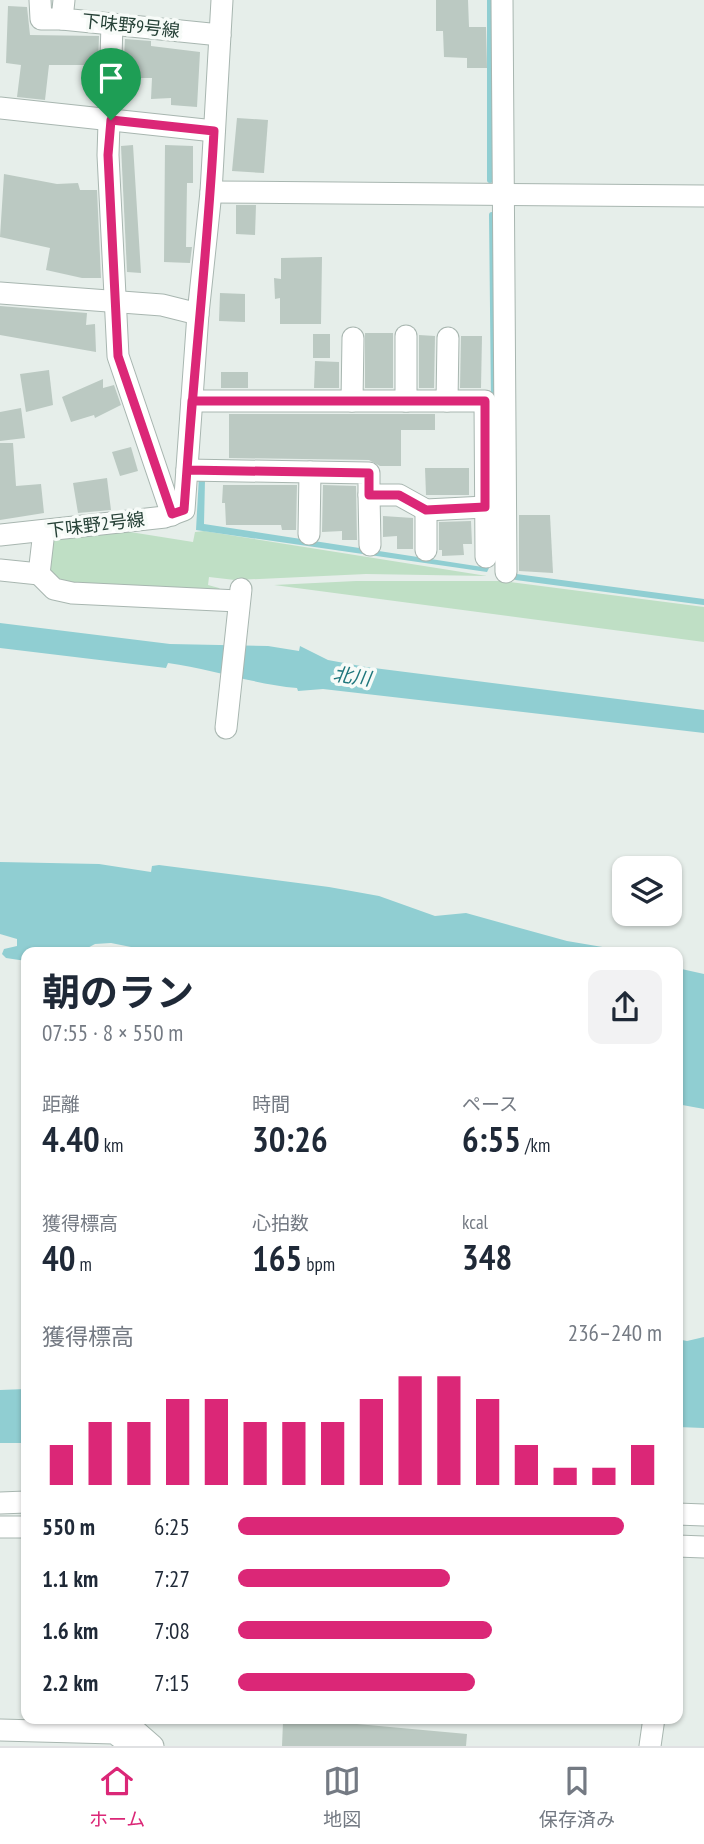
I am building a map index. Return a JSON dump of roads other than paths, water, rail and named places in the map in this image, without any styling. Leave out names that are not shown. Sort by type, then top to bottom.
[{"type":"street","points":[[40,0],[41,19],[63,10]]},
{"type":"street","points":[[112,24],[108,155],[118,356],[172,514],[184,510],[198,314],[211,192],[222,0]]},
{"type":"street","points":[[502,0],[501,197],[506,572]]},
{"type":"street","name":"下味野9号線","points":[[63,10],[112,24],[220,35]]},
{"type":"street","points":[[0,108],[214,131]]},
{"type":"street","points":[[211,192],[501,197],[704,196]]},
{"type":"street","points":[[0,293],[162,305],[198,314]]},
{"type":"street","points":[[406,336],[406,401]]},
{"type":"street","points":[[352,401],[353,338]]},
{"type":"street","points":[[447,401],[448,338]]},
{"type":"street","points":[[192,401],[485,401],[486,556]]},
{"type":"street","points":[[187,470],[369,473],[370,545]]},
{"type":"street","points":[[309,534],[310,472]]},
{"type":"street","points":[[369,495],[399,495],[426,510],[485,507]]},
{"type":"street","points":[[426,510],[426,550]]},
{"type":"street","name":"下味野2号線","points":[[0,535],[172,514]]},
{"type":"street","points":[[39,574],[44,531]]},
{"type":"street","points":[[0,570],[39,574],[54,589],[72,593],[240,594],[226,728]]},
{"type":"street","points":[[0,1503],[21,1502]]},
{"type":"street","points":[[683,1514],[704,1515]]},
{"type":"street","points":[[0,1527],[21,1527]]},
{"type":"street","points":[[683,1546],[704,1547]]},
{"type":"street","points":[[128,1724],[153,1746]]},
{"type":"street","points":[[650,1746],[653,1724]]},
{"type":"street","points":[[0,1730],[114,1733],[132,1746]]},
{"type":"water","points":[[199,476],[205,480],[204,524],[489,568],[487,572],[196,530]]},
{"type":"water","name":"北川","points":[[0,623],[170,644],[268,646],[299,651],[300,646],[328,660],[366,667],[704,710],[704,733],[323,689],[298,691],[297,688],[168,663],[166,668],[0,648]]},
{"type":"water","points":[[0,862],[99,864],[151,872],[152,866],[159,865],[379,896],[435,916],[466,913],[567,941],[602,947],[131,947],[111,943],[89,947],[21,947],[21,960],[6,958],[2,954],[4,949],[17,946],[17,939],[0,934]]},
{"type":"water","points":[[683,969],[704,974],[704,1109],[683,1105]]},
{"type":"water","points":[[704,1337],[704,1428],[683,1427],[683,1340]]},
{"type":"water","points":[[21,1389],[21,1443],[0,1443],[0,1390]]},
{"type":"waterway","points":[[490,0],[490,180]]},
{"type":"waterway","points":[[492,215],[494,402]]},
{"type":"waterway","points":[[516,577],[704,602]]}]
